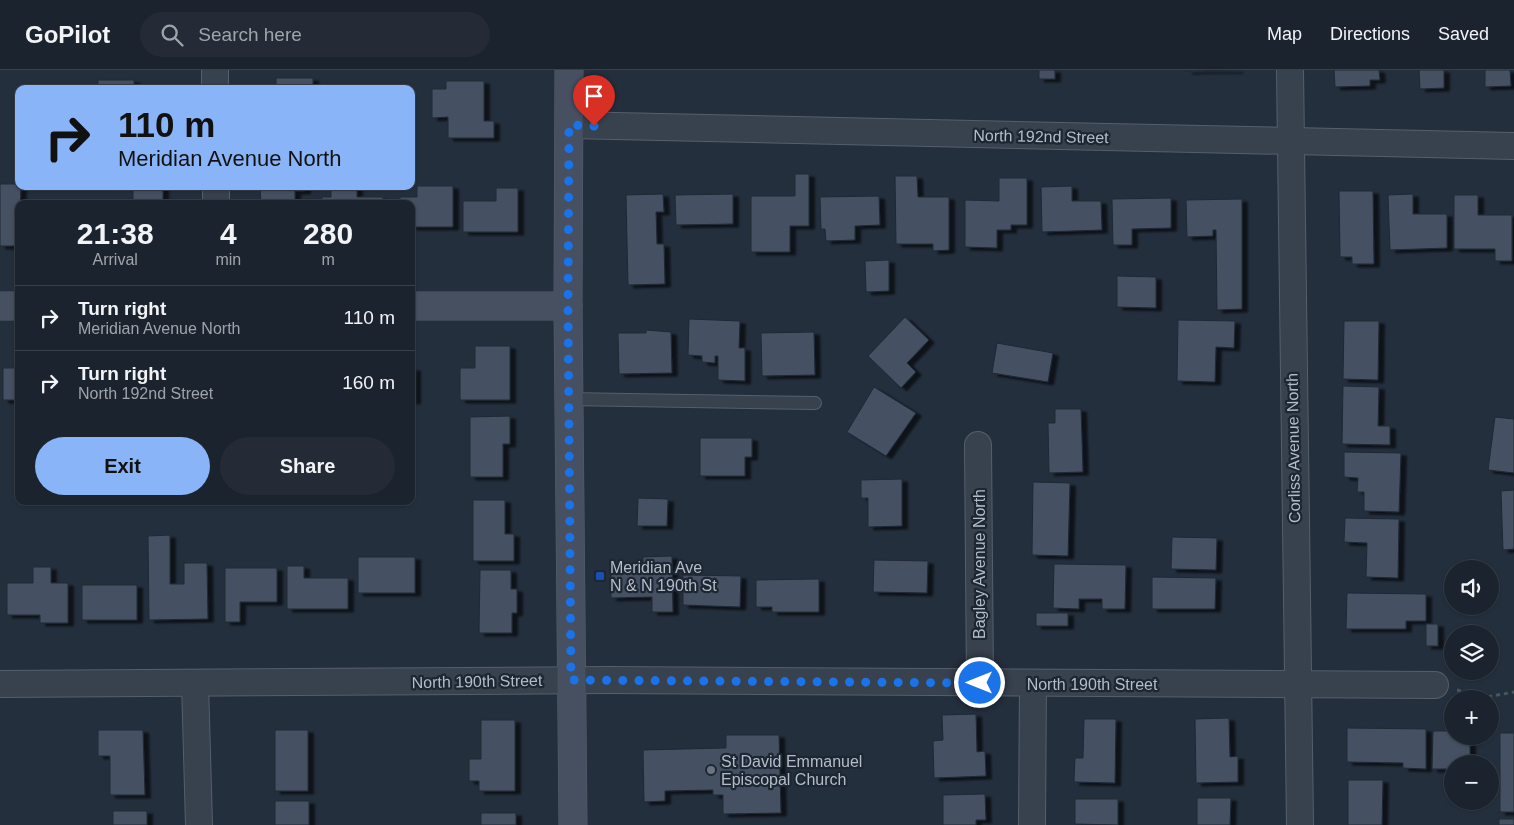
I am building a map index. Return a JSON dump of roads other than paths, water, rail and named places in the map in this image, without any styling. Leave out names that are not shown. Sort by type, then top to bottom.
[{"type":"street","points":[[215,70],[215,85]]},
{"type":"street","points":[[569,70],[568,399],[573,825]]},
{"type":"street","name":"Corliss Avenue North","points":[[1290,70],[1296,684],[1300,825]]},
{"type":"street","name":"North 192nd Street","points":[[569,125],[1514,146]]},
{"type":"street","points":[[0,306],[15,306]]},
{"type":"street","points":[[415,306],[568,306]]},
{"type":"street","name":"Bagley Avenue North","points":[[978,445],[980,683]]},
{"type":"street","name":"North 190th Street","points":[[0,684],[571,680],[1435,685]]},
{"type":"street","points":[[195,683],[199,825]]},
{"type":"street","points":[[1032,825],[1033,684]]},
{"type":"lane","points":[[568,399],[815,403]]},
{"type":"place","name":"Meridian Ave N & N 190th St","points":[[600,576]]},
{"type":"place","name":"St David Emmanuel Episcopal Church","points":[[711,770]]}]
